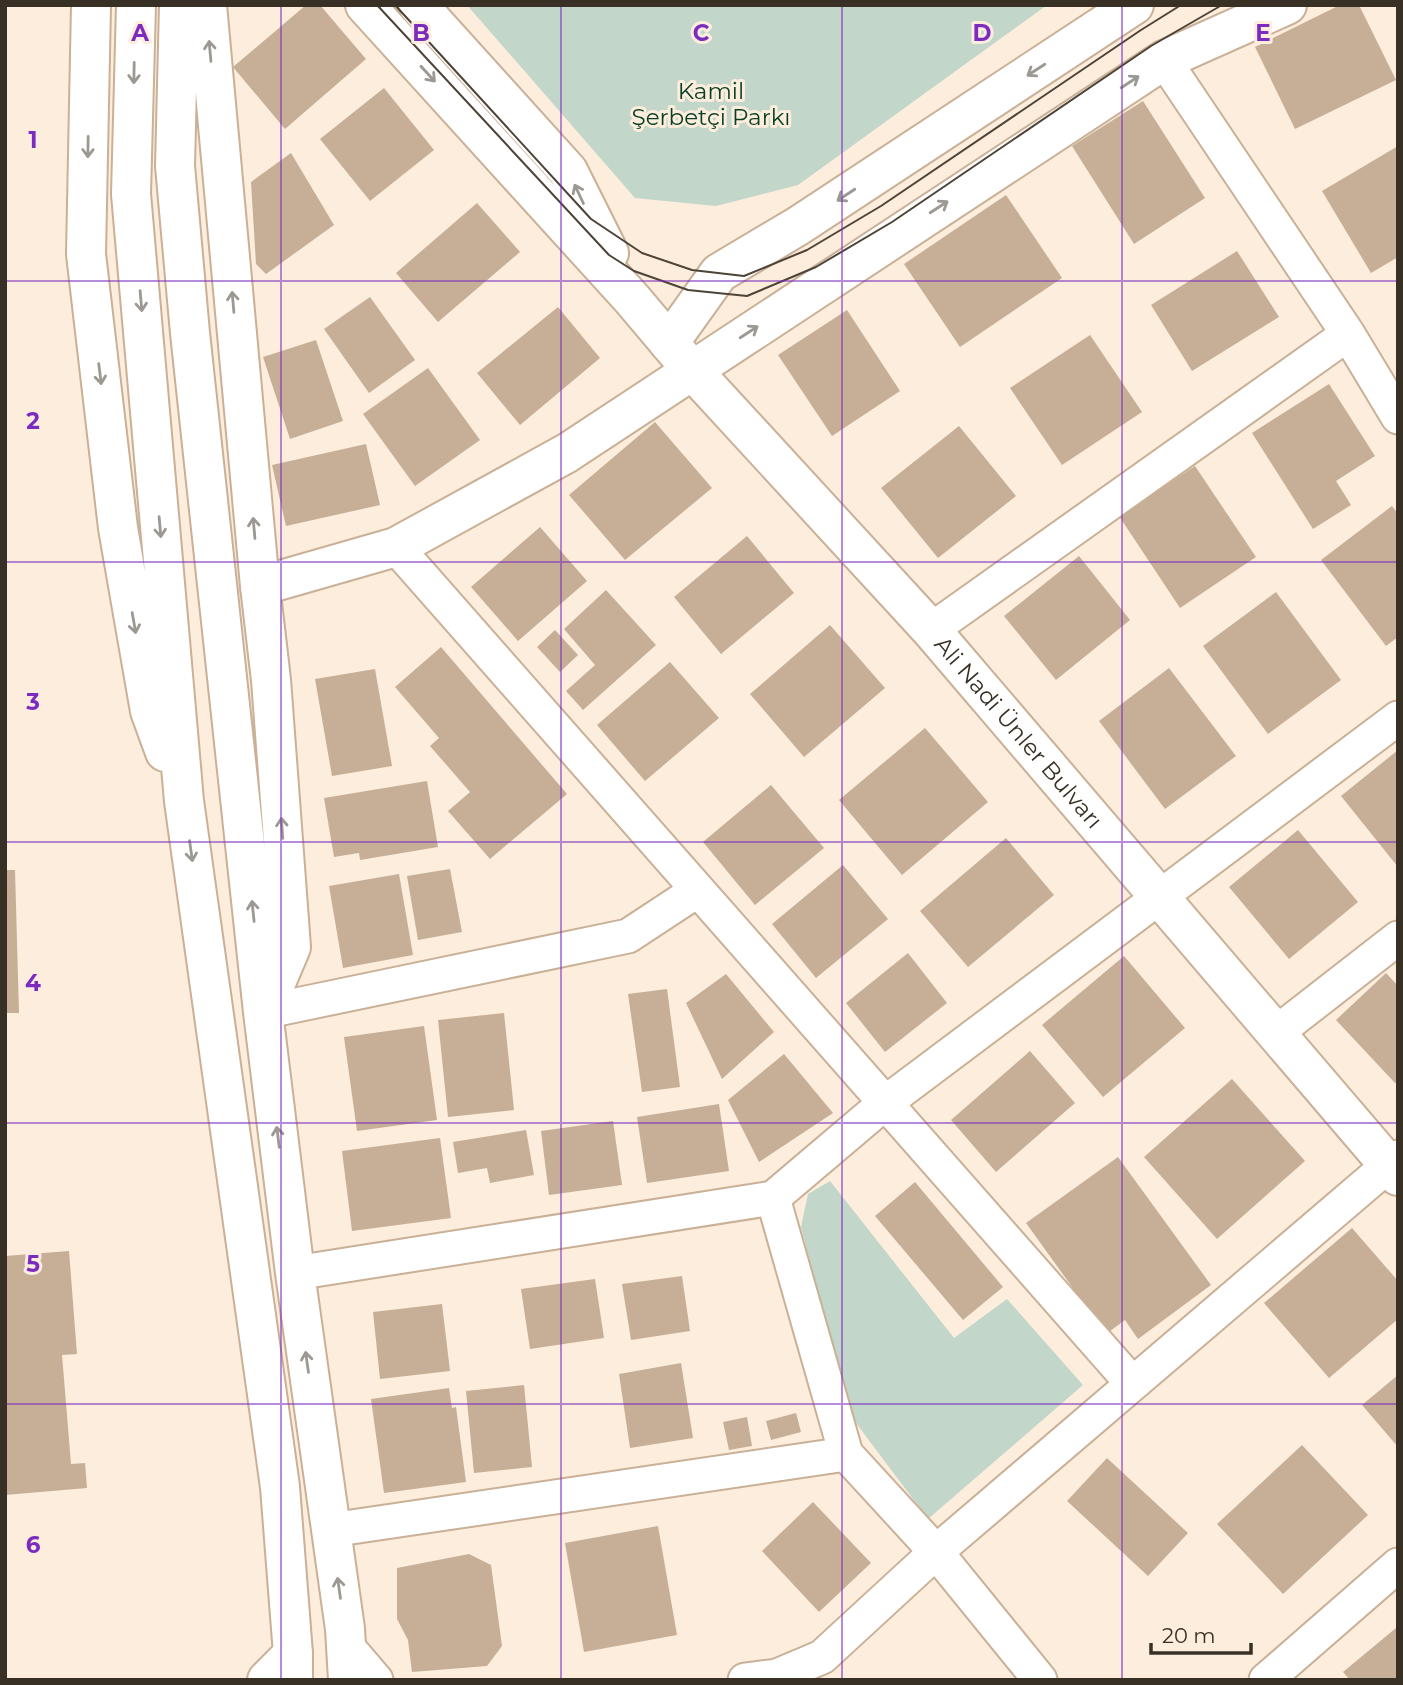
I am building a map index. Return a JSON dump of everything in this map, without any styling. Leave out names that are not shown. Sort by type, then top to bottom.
[{"type":"main road","points":[[91,5],[86,254],[118,528],[150,711],[184,801]]},
{"type":"main road","points":[[136,5],[131,194],[184,801],[280,1487],[284,1671]]},
{"type":"main road","points":[[365,5],[632,299]]},
{"type":"main road","points":[[418,5],[568,170],[632,299]]},
{"type":"main road","points":[[681,356],[719,273],[798,226],[1134,5]]},
{"type":"main road","points":[[260,586],[396,547],[567,453],[681,356],[1164,60],[1287,5]]},
{"type":"main road","points":[[188,7],[271,680],[291,947],[263,1013]]},
{"type":"main road","points":[[188,7],[175,166],[263,1013],[347,1662]]},
{"type":"main road","name":"Ali Nadi Ünler Bulvarı","points":[[632,299],[931,630],[1276,1033],[1395,1166]]},
{"type":"street","points":[[1164,60],[1348,334],[1398,417]]},
{"type":"street","points":[[931,630],[1348,334]]},
{"type":"street","points":[[396,547],[1132,1382]]},
{"type":"street","points":[[295,1273],[773,1198],[885,1103],[1398,718]]},
{"type":"street","points":[[263,1013],[628,936],[698,890]]},
{"type":"street","points":[[1276,1033],[1398,938]]},
{"type":"street","points":[[767,1679],[822,1657],[936,1552],[1132,1382],[1395,1166]]},
{"type":"street","points":[[773,1198],[846,1454],[936,1552],[1040,1680]]},
{"type":"street","points":[[331,1530],[846,1454]]},
{"type":"street","points":[[1266,1680],[1398,1565]]},
{"type":"street","points":[[347,1662],[376,1680]]},
{"type":"green space","name":"Kamil Şerbetçi Parkı","points":[[467,5],[1047,5],[798,185],[716,206],[635,198]]},
{"type":"green space","points":[[830,1181],[954,1338],[1007,1299],[1083,1385],[928,1519],[850,1415],[801,1227],[808,1194]]},
{"type":"building","points":[[306,5],[320,5],[366,59],[285,129],[233,67]]},
{"type":"building","points":[[1340,5],[1359,5],[1396,80],[1295,129],[1255,47]]},
{"type":"building","points":[[384,88],[434,150],[370,201],[320,139]]},
{"type":"building","points":[[1143,101],[1205,198],[1134,244],[1072,146]]},
{"type":"building","points":[[1398,146],[1398,257],[1371,273],[1322,191]]},
{"type":"building","points":[[291,153],[334,225],[266,274],[256,264],[251,182]]},
{"type":"building","points":[[1006,195],[1062,278],[960,347],[904,264]]},
{"type":"building","points":[[477,203],[520,252],[438,322],[396,273]]},
{"type":"building","points":[[1237,251],[1279,317],[1192,371],[1151,305]]},
{"type":"building","points":[[370,297],[415,360],[369,393],[324,329]]},
{"type":"building","points":[[558,307],[600,358],[520,425],[477,373]]},
{"type":"building","points":[[847,310],[900,391],[832,436],[778,355]]},
{"type":"building","points":[[1090,335],[1142,412],[1062,465],[1010,388]]},
{"type":"building","points":[[316,340],[343,421],[290,439],[263,357]]},
{"type":"building","points":[[428,368],[480,440],[415,486],[363,414]]},
{"type":"building","points":[[1329,384],[1375,456],[1336,481],[1351,505],[1313,529],[1252,433]]},
{"type":"building","points":[[655,422],[712,488],[625,560],[569,495]]},
{"type":"building","points":[[959,426],[1016,496],[938,558],[881,488]]},
{"type":"building","points":[[366,444],[380,505],[286,526],[272,465]]},
{"type":"building","points":[[1195,466],[1256,557],[1180,608],[1119,516]]},
{"type":"building","points":[[1392,506],[1398,514],[1398,637],[1386,646],[1321,560]]},
{"type":"building","points":[[540,527],[587,581],[518,641],[471,587]]},
{"type":"building","points":[[747,536],[794,593],[721,654],[674,597]]},
{"type":"building","points":[[1079,556],[1130,620],[1056,680],[1004,616]]},
{"type":"building","points":[[606,590],[656,645],[583,710],[566,691],[595,665],[564,629]]},
{"type":"building","points":[[1276,592],[1341,680],[1268,734],[1203,646]]},
{"type":"building","points":[[830,625],[885,688],[804,757],[750,694]]},
{"type":"building","points":[[555,630],[578,655],[560,672],[537,647]]},
{"type":"building","points":[[441,647],[567,794],[490,859],[448,811],[470,792],[430,746],[439,738],[395,687]]},
{"type":"building","points":[[670,662],[719,718],[645,781],[597,725]]},
{"type":"building","points":[[1169,668],[1236,756],[1165,809],[1099,721]]},
{"type":"building","points":[[375,669],[392,766],[332,776],[315,679]]},
{"type":"building","points":[[925,728],[988,802],[902,875],[839,800]]},
{"type":"building","points":[[1398,750],[1398,867],[1341,796]]},
{"type":"building","points":[[427,781],[438,847],[360,860],[359,853],[334,857],[324,798]]},
{"type":"building","points":[[771,785],[824,848],[755,905],[703,842]]},
{"type":"building","points":[[1298,830],[1358,902],[1289,959],[1229,887]]},
{"type":"building","points":[[1006,838],[1054,895],[968,967],[920,911]]},
{"type":"building","points":[[843,865],[888,919],[816,978],[772,924]]},
{"type":"building","points":[[450,869],[462,932],[418,940],[407,876]]},
{"type":"building","points":[[5,870],[15,870],[19,1013],[5,1013]]},
{"type":"building","points":[[399,874],[413,955],[343,968],[329,886]]},
{"type":"building","points":[[908,953],[947,1003],[885,1052],[846,1003]]},
{"type":"building","points":[[1124,956],[1185,1028],[1103,1097],[1042,1025]]},
{"type":"building","points":[[1386,973],[1398,986],[1398,1081],[1395,1083],[1336,1020]]},
{"type":"building","points":[[726,974],[774,1032],[722,1079],[686,1003]]},
{"type":"building","points":[[667,989],[680,1087],[642,1092],[628,994]]},
{"type":"building","points":[[504,1013],[514,1110],[448,1117],[438,1020]]},
{"type":"building","points":[[424,1026],[437,1120],[357,1131],[344,1037]]},
{"type":"building","points":[[1030,1051],[1075,1103],[996,1172],[951,1120]]},
{"type":"building","points":[[784,1054],[833,1113],[759,1162],[728,1100]]},
{"type":"building","points":[[1232,1079],[1305,1161],[1217,1239],[1144,1157]]},
{"type":"building","points":[[719,1104],[729,1171],[647,1183],[637,1117]]},
{"type":"building","points":[[613,1121],[622,1185],[549,1195],[541,1131]]},
{"type":"building","points":[[526,1130],[534,1175],[490,1183],[487,1168],[458,1173],[453,1142]]},
{"type":"building","points":[[440,1138],[451,1218],[352,1231],[342,1151]]},
{"type":"building","points":[[1118,1157],[1211,1285],[1138,1339],[1125,1320],[1106,1334],[1026,1223]]},
{"type":"building","points":[[915,1182],[1003,1287],[963,1320],[875,1216]]},
{"type":"building","points":[[1352,1228],[1398,1281],[1398,1319],[1329,1378],[1264,1303]]},
{"type":"building","points":[[69,1251],[77,1354],[62,1355],[71,1464],[85,1463],[87,1488],[5,1495],[5,1256]]},
{"type":"building","points":[[682,1276],[690,1331],[631,1340],[622,1284]]},
{"type":"building","points":[[595,1279],[604,1338],[530,1349],[521,1289]]},
{"type":"building","points":[[442,1304],[450,1371],[380,1379],[373,1312]]},
{"type":"building","points":[[681,1363],[693,1438],[630,1448],[619,1374]]},
{"type":"building","points":[[1398,1375],[1398,1447],[1362,1405]]},
{"type":"building","points":[[524,1385],[532,1467],[474,1473],[466,1391]]},
{"type":"building","points":[[449,1388],[452,1408],[456,1407],[466,1482],[384,1493],[371,1399]]},
{"type":"building","points":[[796,1413],[801,1432],[771,1440],[766,1421]]},
{"type":"building","points":[[747,1417],[752,1446],[729,1450],[723,1422]]},
{"type":"building","points":[[1302,1445],[1368,1515],[1283,1594],[1217,1524]]},
{"type":"building","points":[[1107,1458],[1188,1533],[1148,1576],[1067,1501]]},
{"type":"building","points":[[813,1502],[871,1563],[819,1612],[762,1551]]},
{"type":"building","points":[[658,1526],[677,1635],[584,1652],[565,1543]]},
{"type":"building","points":[[469,1554],[491,1565],[502,1646],[487,1666],[412,1672],[408,1640],[397,1619],[397,1568]]},
{"type":"building","points":[[1396,1628],[1398,1680],[1350,1680],[1343,1672]]},
{"type":"tram line","points":[[377,5],[609,255],[634,271],[688,290],[747,296],[816,267],[892,222],[1151,46],[1222,5]]},
{"type":"tram line","points":[[395,5],[591,219],[642,253],[692,270],[744,276],[807,250],[881,206],[1181,5]]}]
